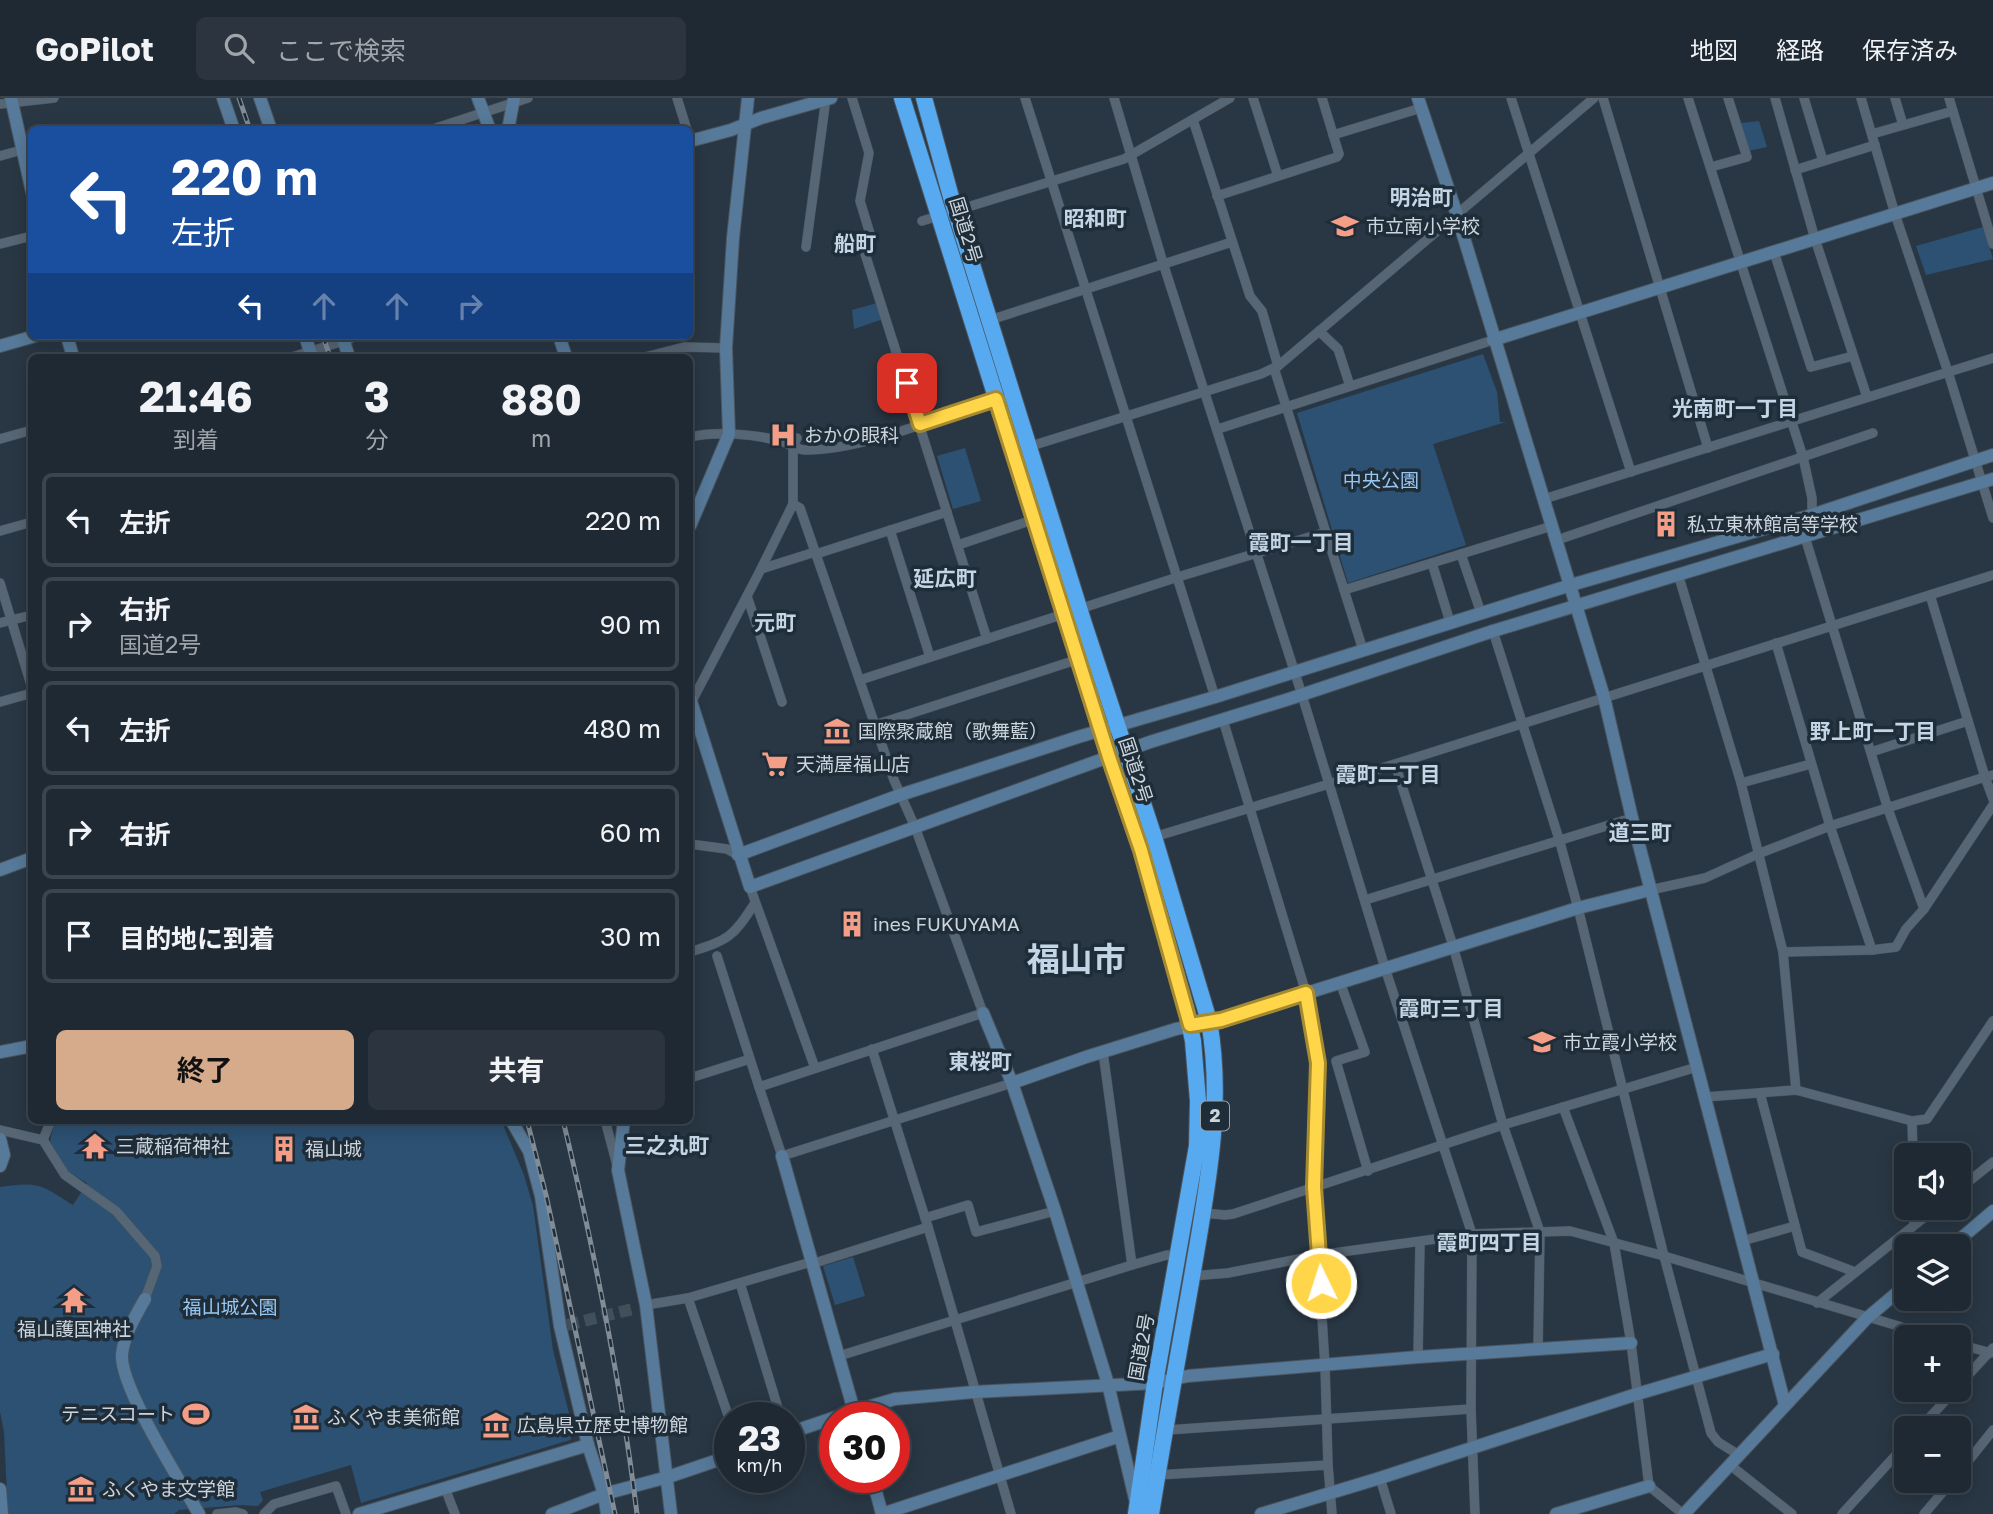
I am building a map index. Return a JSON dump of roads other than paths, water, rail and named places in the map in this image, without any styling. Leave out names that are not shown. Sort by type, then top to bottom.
[{"type":"highway","name":"国道2号","points":[[902,98],[1012,451],[1035,519],[1072,611],[1079,659],[1109,729],[1125,751],[1154,837],[1209,1021],[1216,1092],[1212,1163],[1167,1430],[1157,1475],[1141,1511]]},
{"type":"highway","name":"国道2号","points":[[924,98],[956,212],[1030,446],[1072,611],[1109,729],[1109,757],[1141,850],[1190,1025],[1196,1072],[1197,1146],[1155,1383],[1141,1511]]},
{"type":"street","points":[[28,175],[7,102],[54,98]]},
{"type":"street","points":[[223,98],[233,126]]},
{"type":"street","points":[[260,98],[270,126]]},
{"type":"street","points":[[478,98],[489,126]]},
{"type":"street","points":[[443,126],[484,113],[513,100],[528,98]]},
{"type":"street","points":[[677,98],[686,126]]},
{"type":"street","points":[[693,519],[729,434],[726,348],[733,238],[748,98]]},
{"type":"street","points":[[852,98],[869,153],[860,201],[866,239],[987,639]]},
{"type":"street","points":[[1025,98],[1215,697]]},
{"type":"street","points":[[1114,98],[1163,263],[1302,695],[1385,968],[1472,1234],[1470,1353],[1475,1514]]},
{"type":"street","points":[[922,221],[1124,159],[1230,98]]},
{"type":"street","points":[[1253,98],[1278,176]]},
{"type":"street","points":[[1217,196],[1337,157],[1339,154],[1322,98]]},
{"type":"street","points":[[1511,98],[1631,472]]},
{"type":"street","points":[[1012,451],[1205,392],[1276,367],[1594,98]]},
{"type":"street","points":[[1603,98],[1708,448]]},
{"type":"street","points":[[1688,98],[1803,457],[1812,498],[1812,515],[1805,537],[1830,626],[1888,809],[1924,909]]},
{"type":"street","points":[[1711,167],[1747,157],[1728,98]]},
{"type":"street","points":[[1775,98],[1815,239],[1867,397]]},
{"type":"street","points":[[1804,98],[1824,161]]},
{"type":"street","points":[[1861,98],[1895,214],[1975,461],[1988,480],[1993,518]]},
{"type":"street","points":[[1895,98],[1903,125]]},
{"type":"street","points":[[1949,98],[1993,244]]},
{"type":"street","points":[[693,139],[828,99],[806,247]]},
{"type":"street","points":[[509,126],[513,100]]},
{"type":"street","points":[[1333,135],[1419,103],[1457,215],[1604,697],[1650,890],[1785,1405]]},
{"type":"street","points":[[1872,134],[1953,111]]},
{"type":"street","points":[[1193,120],[1250,296],[1262,312],[1286,407],[1363,650]]},
{"type":"street","points":[[1795,170],[1875,145]]},
{"type":"street","points":[[0,156],[22,150]]},
{"type":"street","points":[[1218,429],[1993,183]]},
{"type":"street","points":[[0,244],[28,237]]},
{"type":"street","points":[[990,320],[1232,242]]},
{"type":"street","points":[[1774,252],[1811,367],[1853,356]]},
{"type":"street","points":[[1319,331],[1338,349],[1350,386]]},
{"type":"street","points":[[0,346],[28,338]]},
{"type":"street","points":[[311,354],[341,340]]},
{"type":"street","points":[[657,354],[684,347],[726,348]]},
{"type":"street","points":[[1544,499],[1993,358]]},
{"type":"street","points":[[693,436],[707,433],[729,434],[795,443],[801,450],[844,447],[996,399]]},
{"type":"street","points":[[0,439],[28,431]]},
{"type":"street","points":[[1557,540],[1873,433]]},
{"type":"street","points":[[693,695],[793,504],[795,443]]},
{"type":"street","points":[[693,844],[727,849],[738,855],[900,795],[1481,612],[1812,515],[1993,455]]},
{"type":"street","points":[[750,887],[1125,751],[1493,631],[1988,480]]},
{"type":"street","points":[[793,504],[800,508],[900,795],[915,827],[983,1013],[1012,1083],[1108,1384],[1141,1511]]},
{"type":"street","points":[[761,569],[947,512]]},
{"type":"street","points":[[958,545],[1035,519]]},
{"type":"street","points":[[0,531],[28,523]]},
{"type":"street","points":[[1344,590],[1552,526]]},
{"type":"street","points":[[890,530],[930,657]]},
{"type":"street","points":[[860,680],[1326,532]]},
{"type":"street","points":[[1461,554],[1481,612]]},
{"type":"street","points":[[1432,563],[1450,622]]},
{"type":"street","points":[[1678,574],[1741,783],[1783,952],[1796,1090]]},
{"type":"street","points":[[1154,837],[1395,764],[1993,575]]},
{"type":"street","points":[[0,583],[28,670]]},
{"type":"street","points":[[1930,595],[1968,721],[1989,776],[1993,799]]},
{"type":"street","points":[[747,596],[782,702]]},
{"type":"street","points":[[0,623],[28,616]]},
{"type":"street","points":[[1493,631],[1578,908],[1711,1433],[1735,1460],[1792,1514]]},
{"type":"street","points":[[1776,643],[1830,826],[1872,950]]},
{"type":"street","points":[[876,725],[1079,659]]},
{"type":"street","points":[[0,702],[28,692]]},
{"type":"street","points":[[693,710],[738,855],[815,1068]]},
{"type":"street","points":[[1223,720],[1306,993],[1318,1063],[1314,1187],[1332,1514]]},
{"type":"street","points":[[1871,752],[1968,721]]},
{"type":"street","points":[[1395,764],[1453,946],[1503,1125],[1540,1232],[1538,1349]]},
{"type":"street","points":[[1741,783],[1811,764]]},
{"type":"street","points":[[782,1156],[1103,1052],[1190,1025],[1221,1020],[1578,908],[1705,878],[1830,826],[1989,776]]},
{"type":"street","points":[[1783,952],[1896,947],[1993,805]]},
{"type":"street","points":[[1365,900],[1632,818]]},
{"type":"street","points":[[0,870],[28,860]]},
{"type":"street","points":[[693,951],[731,935],[755,902]]},
{"type":"street","points":[[717,956],[782,1156],[852,1402]]},
{"type":"street","points":[[1340,982],[1365,1052],[1336,1060],[1368,1171]]},
{"type":"street","points":[[759,1087],[983,1013]]},
{"type":"street","points":[[1705,1097],[1796,1090],[1912,1121],[1927,1119],[1993,1021]]},
{"type":"street","points":[[0,1052],[28,1046]]},
{"type":"street","points":[[872,1049],[955,1319],[1011,1514]]},
{"type":"street","points":[[1103,1052],[1132,1265]]},
{"type":"street","points":[[693,1077],[750,1059]]},
{"type":"street","points":[[1203,1213],[1233,1214],[1503,1125],[1697,1067]]},
{"type":"street","points":[[1760,1093],[1802,1252],[1855,1272]]},
{"type":"street","points":[[1563,1107],[1614,1243],[1649,1486],[1684,1514],[1867,1318],[1894,1295]]},
{"type":"street","points":[[1912,1121],[1913,1143]]},
{"type":"street","points":[[43,1140],[49,1124]]},
{"type":"street","points":[[513,1124],[528,1151],[541,1196],[564,1326],[589,1445],[604,1494],[607,1514]]},
{"type":"street","points":[[606,1124],[618,1170],[668,1477],[671,1514]]},
{"type":"street","points":[[618,1170],[624,1124]]},
{"type":"street","points":[[0,1130],[43,1140],[65,1175],[116,1211],[155,1256],[157,1266],[145,1299],[133,1319],[122,1354],[126,1377],[142,1413],[199,1514]]},
{"type":"street","points":[[0,1139],[4,1155],[0,1166]]},
{"type":"street","points":[[1971,1180],[1993,1162]]},
{"type":"street","points":[[639,1307],[688,1298],[818,1262],[968,1205],[976,1232],[1055,1212]]},
{"type":"street","points":[[1966,1234],[1993,1212]]},
{"type":"street","points":[[1914,1220],[1914,1225]]},
{"type":"street","points":[[1817,1303],[1920,1220]]},
{"type":"street","points":[[1742,1241],[1795,1226]]},
{"type":"street","points":[[1192,1276],[1228,1273],[1319,1255],[1472,1234],[1570,1231],[1664,1256],[1894,1326]]},
{"type":"street","points":[[1419,1357],[1420,1241]]},
{"type":"street","points":[[839,1356],[1132,1265],[1167,1255],[1178,1256]]},
{"type":"street","points":[[740,1283],[776,1402]]},
{"type":"street","points":[[688,1298],[723,1402]]},
{"type":"street","points":[[887,1402],[974,1392],[1155,1383],[1174,1378],[1419,1357],[1630,1343]]},
{"type":"street","points":[[1971,1346],[1992,1351]]},
{"type":"street","points":[[1971,1373],[1992,1351]]},
{"type":"street","points":[[1266,1513],[1637,1394],[1773,1354]]},
{"type":"street","points":[[1931,1416],[1944,1402]]},
{"type":"street","points":[[1167,1430],[1471,1409]]},
{"type":"street","points":[[1971,1458],[1993,1430]]},
{"type":"street","points":[[876,1493],[882,1514],[1120,1436]]},
{"type":"street","points":[[359,1514],[589,1445]]},
{"type":"street","points":[[1842,1514],[1894,1457]]},
{"type":"street","points":[[552,1514],[604,1494],[668,1477],[714,1461]]},
{"type":"street","points":[[1157,1475],[1328,1465]]},
{"type":"street","points":[[1380,1478],[1391,1514]]},
{"type":"street","points":[[264,1514],[274,1504],[336,1486],[346,1514]]},
{"type":"street","points":[[1556,1514],[1649,1486]]},
{"type":"street","points":[[445,1488],[455,1514]]},
{"type":"street","points":[[0,1489],[2,1514]]},
{"type":"street","points":[[1924,1514],[1942,1493]]},
{"type":"street","points":[[217,1514],[243,1514]]},
{"type":"tunnel","points":[[567,1325],[633,1309]]},
{"type":"railway","points":[[239,98],[249,126]]},
{"type":"railway","points":[[324,340],[329,354]]},
{"type":"railway","points":[[528,1124],[615,1514]]},
{"type":"railway","points":[[564,1124],[606,1316],[637,1514]]},
{"type":"place","name":"市立南小学校","points":[[1345,226]]},
{"type":"place","name":"おかの眼科","points":[[783,435]]},
{"type":"place","name":"私立東林館高等学校","points":[[1666,524]]},
{"type":"place","name":"国際聚蔵館（歌舞藍）","points":[[837,731]]},
{"type":"place","name":"天満屋福山店","points":[[775,764]]},
{"type":"place","name":"ines FUKUYAMA","points":[[852,924]]},
{"type":"place","name":"市立霞小学校","points":[[1542,1042]]},
{"type":"place","name":"三蔵稲荷神社","points":[[95,1146]]},
{"type":"place","name":"福山城","points":[[284,1149]]},
{"type":"place","name":"福山護国神社","points":[[74,1300]]},
{"type":"place","name":"テニスコート","points":[[196,1414]]},
{"type":"place","name":"ふくやま美術館","points":[[306,1417]]},
{"type":"place","name":"広島県立歴史博物館","points":[[496,1425]]},
{"type":"place","name":"ふくやま文学館","points":[[81,1489]]},
{"type":"district","name":"明治町","points":[[1421,198]]},
{"type":"district","name":"昭和町","points":[[1095,219]]},
{"type":"district","name":"船町","points":[[855,244]]},
{"type":"district","name":"光南町一丁目","points":[[1735,409]]},
{"type":"district","name":"霞町一丁目","points":[[1301,543]]},
{"type":"district","name":"延広町","points":[[945,579]]},
{"type":"district","name":"元町","points":[[775,623]]},
{"type":"district","name":"野上町一丁目","points":[[1873,732]]},
{"type":"district","name":"霞町二丁目","points":[[1388,775]]},
{"type":"district","name":"道三町","points":[[1640,833]]},
{"type":"district","name":"福山市","points":[[1076,959]]},
{"type":"district","name":"霞町三丁目","points":[[1451,1009]]},
{"type":"district","name":"東桜町","points":[[980,1062]]},
{"type":"district","name":"三之丸町","points":[[667,1146]]},
{"type":"district","name":"霞町四丁目","points":[[1489,1243]]},
{"type":"park label","name":"中央公園","points":[[1381,480]]},
{"type":"park label","name":"福山城公園","points":[[230,1307]]}]
